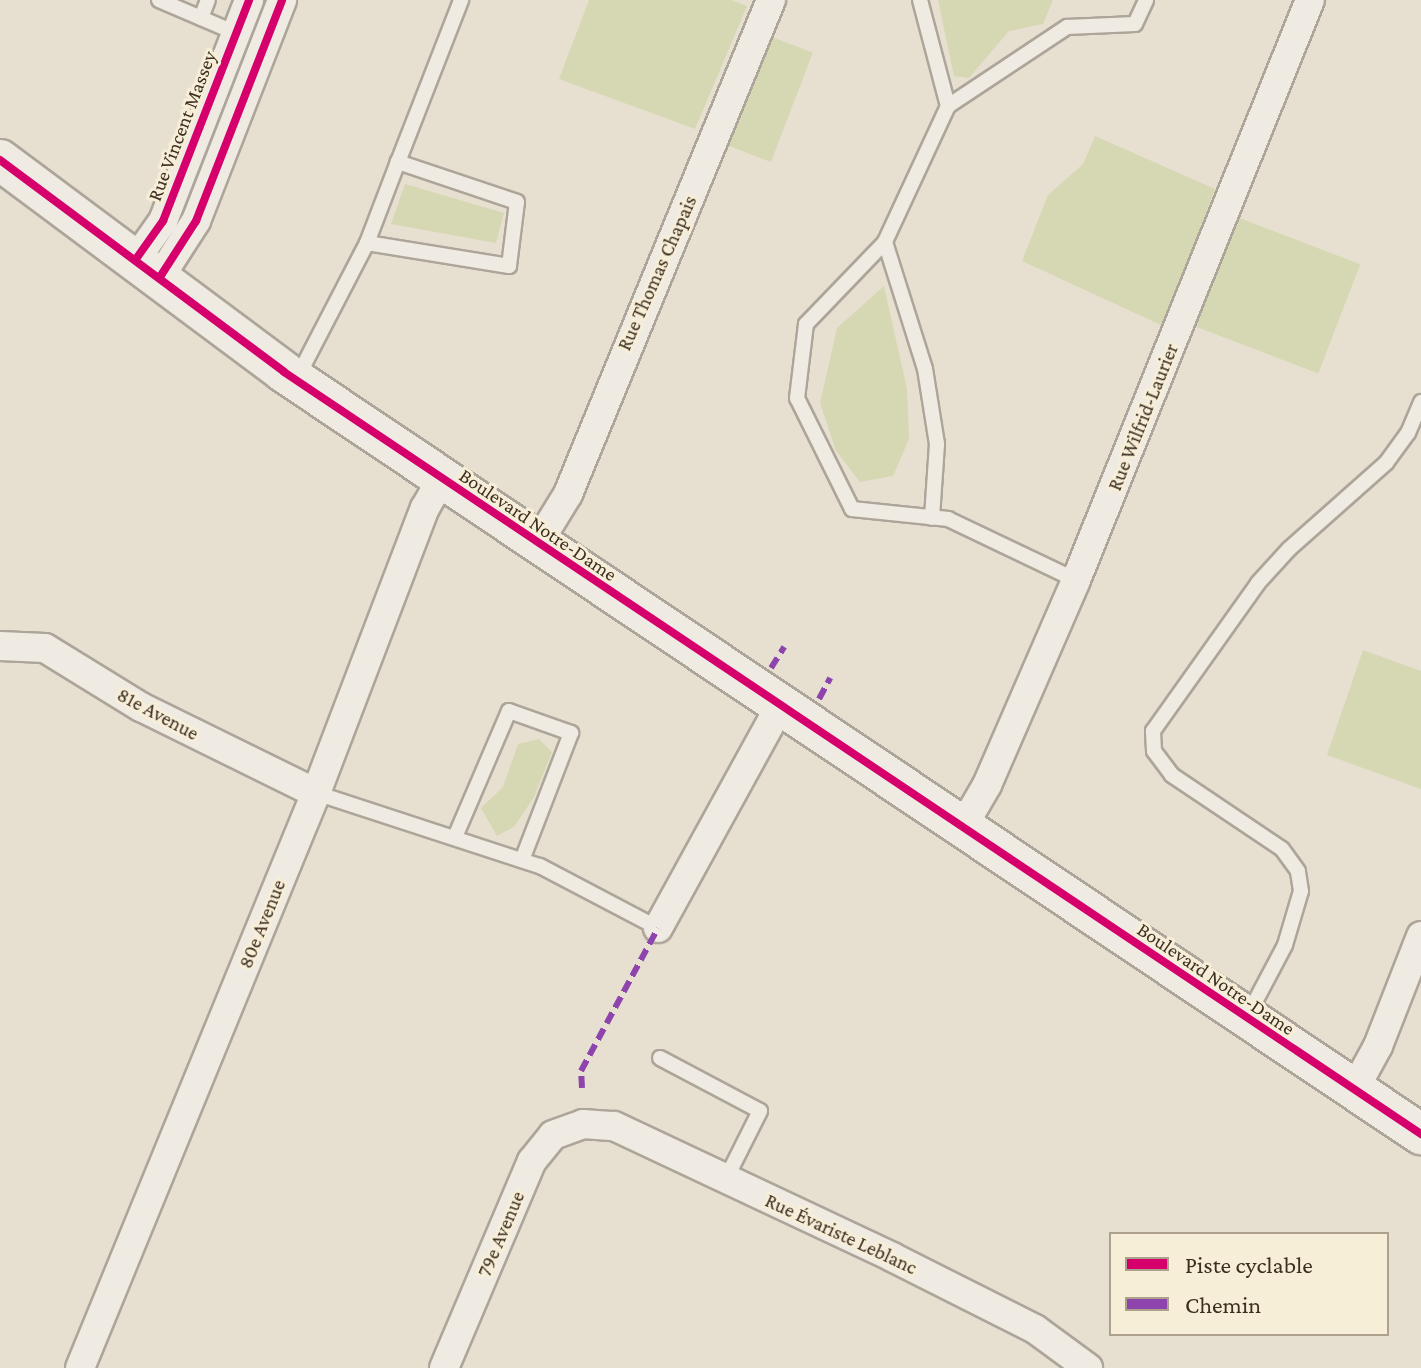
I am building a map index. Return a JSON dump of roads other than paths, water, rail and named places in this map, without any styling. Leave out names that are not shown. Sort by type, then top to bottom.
[{"type":"street","name":"Rue Vincent Massey","points":[[148,268],[163,221],[249,0]]},
{"type":"street","points":[[148,268],[196,221],[282,0]]},
{"type":"street","name":"Rue Thomas Chapais","points":[[538,543],[568,494],[771,0]]},
{"type":"street","name":"Rue Wilfrid-Laurier","points":[[962,828],[987,785],[1076,580],[1310,0]]},
{"type":"street","name":"Boulevard Notre-Dame","points":[[3,159],[296,380],[779,708],[1421,1134]]},
{"type":"street","name":"80e Avenue","points":[[80,1368],[316,793],[425,508],[442,479]]},
{"type":"street","name":"81e Avenue","points":[[0,646],[45,648],[141,707],[316,793]]},
{"type":"street","points":[[658,928],[779,708]]},
{"type":"street","points":[[1354,1090],[1378,1046],[1421,936]]},
{"type":"street","name":"Rue Évariste Leblanc","points":[[583,1124],[614,1126],[726,1179],[1035,1329],[1088,1368]]},
{"type":"street","name":"79e Avenue","points":[[444,1368],[532,1161],[553,1135],[583,1124]]},
{"type":"lane","points":[[159,0],[236,33]]},
{"type":"lane","points":[[201,18],[208,0]]},
{"type":"lane","points":[[296,380],[367,243],[461,0]]},
{"type":"lane","points":[[920,0],[948,106]]},
{"type":"lane","points":[[1076,580],[948,519],[852,509],[797,398],[806,324],[885,242],[948,106],[1067,27],[1135,24],[1146,0]]},
{"type":"lane","points":[[367,243],[509,266],[517,202],[398,162]]},
{"type":"lane","points":[[885,242],[925,369],[937,444],[932,518]]},
{"type":"lane","points":[[1246,1018],[1285,945],[1301,891],[1298,871],[1282,849],[1172,775],[1154,751],[1153,731],[1258,583],[1289,549],[1386,463],[1408,433],[1421,402]]},
{"type":"lane","points":[[455,837],[509,711],[571,733],[522,860]]},
{"type":"lane","points":[[316,793],[522,860],[658,928]]},
{"type":"lane","points":[[660,1058],[760,1111],[726,1179]]}]
